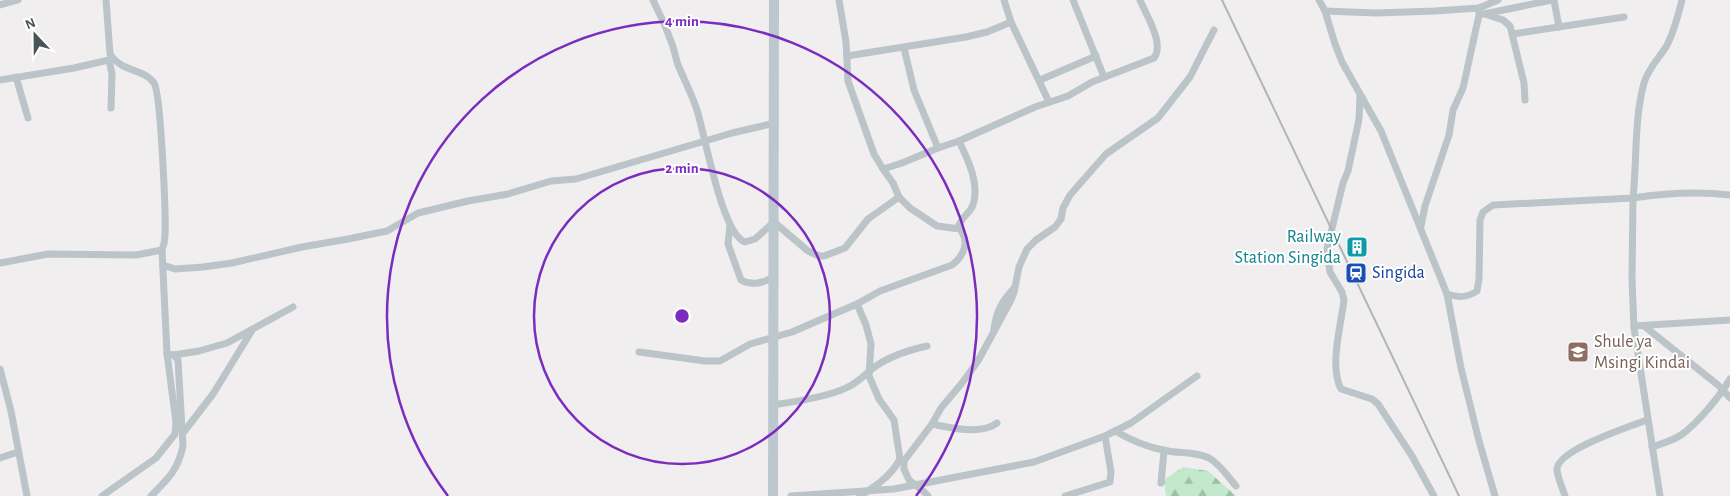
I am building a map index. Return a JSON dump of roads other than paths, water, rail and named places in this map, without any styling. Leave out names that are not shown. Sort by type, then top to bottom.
[{"type":"main road","points":[[773,496],[774,0]]},
{"type":"street","points":[[0,5],[18,0]]},
{"type":"street","points":[[106,0],[112,74],[111,108]]},
{"type":"street","points":[[653,0],[696,106],[706,141],[709,162],[730,225],[738,239],[745,242],[755,239],[774,222],[808,251],[824,256],[845,248],[868,219],[899,197]]},
{"type":"street","points":[[838,0],[846,42],[848,81],[874,154],[893,183],[899,197],[910,208],[928,221],[948,228],[960,229]]},
{"type":"street","points":[[1004,0],[1011,22],[1049,102]]},
{"type":"street","points":[[1073,0],[1104,77]]},
{"type":"street","points":[[883,168],[902,163],[959,141],[1049,102],[1068,96],[1104,77],[1137,66],[1156,57],[1158,43],[1140,0]]},
{"type":"street","points":[[1319,0],[1325,11],[1335,44],[1381,131],[1447,294],[1479,442],[1495,496]]},
{"type":"street","points":[[1325,11],[1376,13],[1481,12],[1553,0],[1560,27]]},
{"type":"street","points":[[1660,496],[1634,326],[1632,279],[1634,198],[1639,120],[1644,82],[1655,61],[1666,46],[1682,0]]},
{"type":"street","points":[[1421,226],[1425,206],[1449,135],[1454,110],[1463,88],[1481,12],[1494,1]]},
{"type":"street","points":[[1481,12],[1506,21],[1510,26],[1524,83],[1525,100]]},
{"type":"street","points":[[1513,34],[1624,17]]},
{"type":"street","points":[[847,56],[976,35],[1011,22]]},
{"type":"street","points":[[928,496],[923,490],[913,485],[906,475],[904,461],[932,424],[941,408],[978,361],[1011,300],[1019,266],[1027,249],[1036,240],[1055,227],[1061,219],[1063,208],[1070,195],[1106,154],[1158,118],[1190,77],[1214,30]]},
{"type":"street","points":[[904,48],[914,90],[938,148]]},
{"type":"street","points":[[1040,80],[1096,56]]},
{"type":"street","points":[[0,80],[111,59],[148,77],[156,86],[166,217],[165,243],[162,250],[163,301],[171,355],[176,422],[175,434],[156,458],[102,496]]},
{"type":"street","points":[[16,77],[28,118]]},
{"type":"street","points":[[1360,93],[1359,119],[1348,172],[1343,184],[1327,249],[1330,272],[1342,292],[1344,300],[1335,357],[1338,380],[1341,390],[1372,399],[1378,404],[1412,456],[1434,496]]},
{"type":"street","points":[[163,264],[175,269],[232,263],[302,247],[387,231],[418,213],[508,194],[551,181],[576,179],[775,123]]},
{"type":"street","points":[[638,352],[715,362],[720,361],[750,344],[792,332],[894,286],[952,265],[958,260],[965,246],[960,229],[961,221],[972,208],[975,194],[968,159],[959,141]]},
{"type":"street","points":[[1447,294],[1464,297],[1475,293],[1478,288],[1480,220],[1483,212],[1493,205],[1634,198],[1680,192],[1730,195]]},
{"type":"street","points":[[730,225],[728,244],[741,280],[746,283],[758,283],[774,276]]},
{"type":"street","points":[[0,263],[48,254],[136,255],[162,250]]},
{"type":"street","points":[[857,304],[866,325],[871,344],[868,372],[870,380],[879,399],[894,420],[900,459],[892,472],[860,496]]},
{"type":"street","points":[[171,355],[227,343],[293,307]]},
{"type":"street","points":[[1634,326],[1730,320]]},
{"type":"street","points":[[1644,326],[1730,398]]},
{"type":"street","points":[[183,433],[213,394],[251,330]]},
{"type":"street","points":[[772,405],[799,401],[838,391],[852,385],[891,357],[927,346]]},
{"type":"street","points":[[151,496],[176,469],[180,459],[183,433],[178,360],[171,355]]},
{"type":"street","points":[[0,371],[11,411],[27,496]]},
{"type":"street","points":[[791,496],[868,491],[882,493],[913,485],[1034,462],[1115,431],[1144,414],[1197,376]]},
{"type":"street","points":[[1652,447],[1681,435],[1723,391],[1730,379]]},
{"type":"street","points":[[1565,496],[1557,470],[1558,463],[1562,458],[1590,443],[1648,420]]},
{"type":"street","points":[[932,424],[956,428],[984,429],[997,423]]},
{"type":"street","points":[[1115,431],[1164,451],[1189,452],[1210,459],[1223,470],[1236,486]]},
{"type":"street","points":[[1065,496],[1110,482],[1111,472],[1105,436]]},
{"type":"street","points":[[1161,483],[1164,451]]},
{"type":"street","points":[[0,458],[18,452]]},
{"type":"railway","points":[[1222,0],[1459,496]]},
{"type":"place","name":"Railway Station Singida","points":[[1357,247]]},
{"type":"place","name":"Singida","points":[[1356,273]]},
{"type":"place","name":"Shule ya Msingi Kindai","points":[[1578,352]]}]
